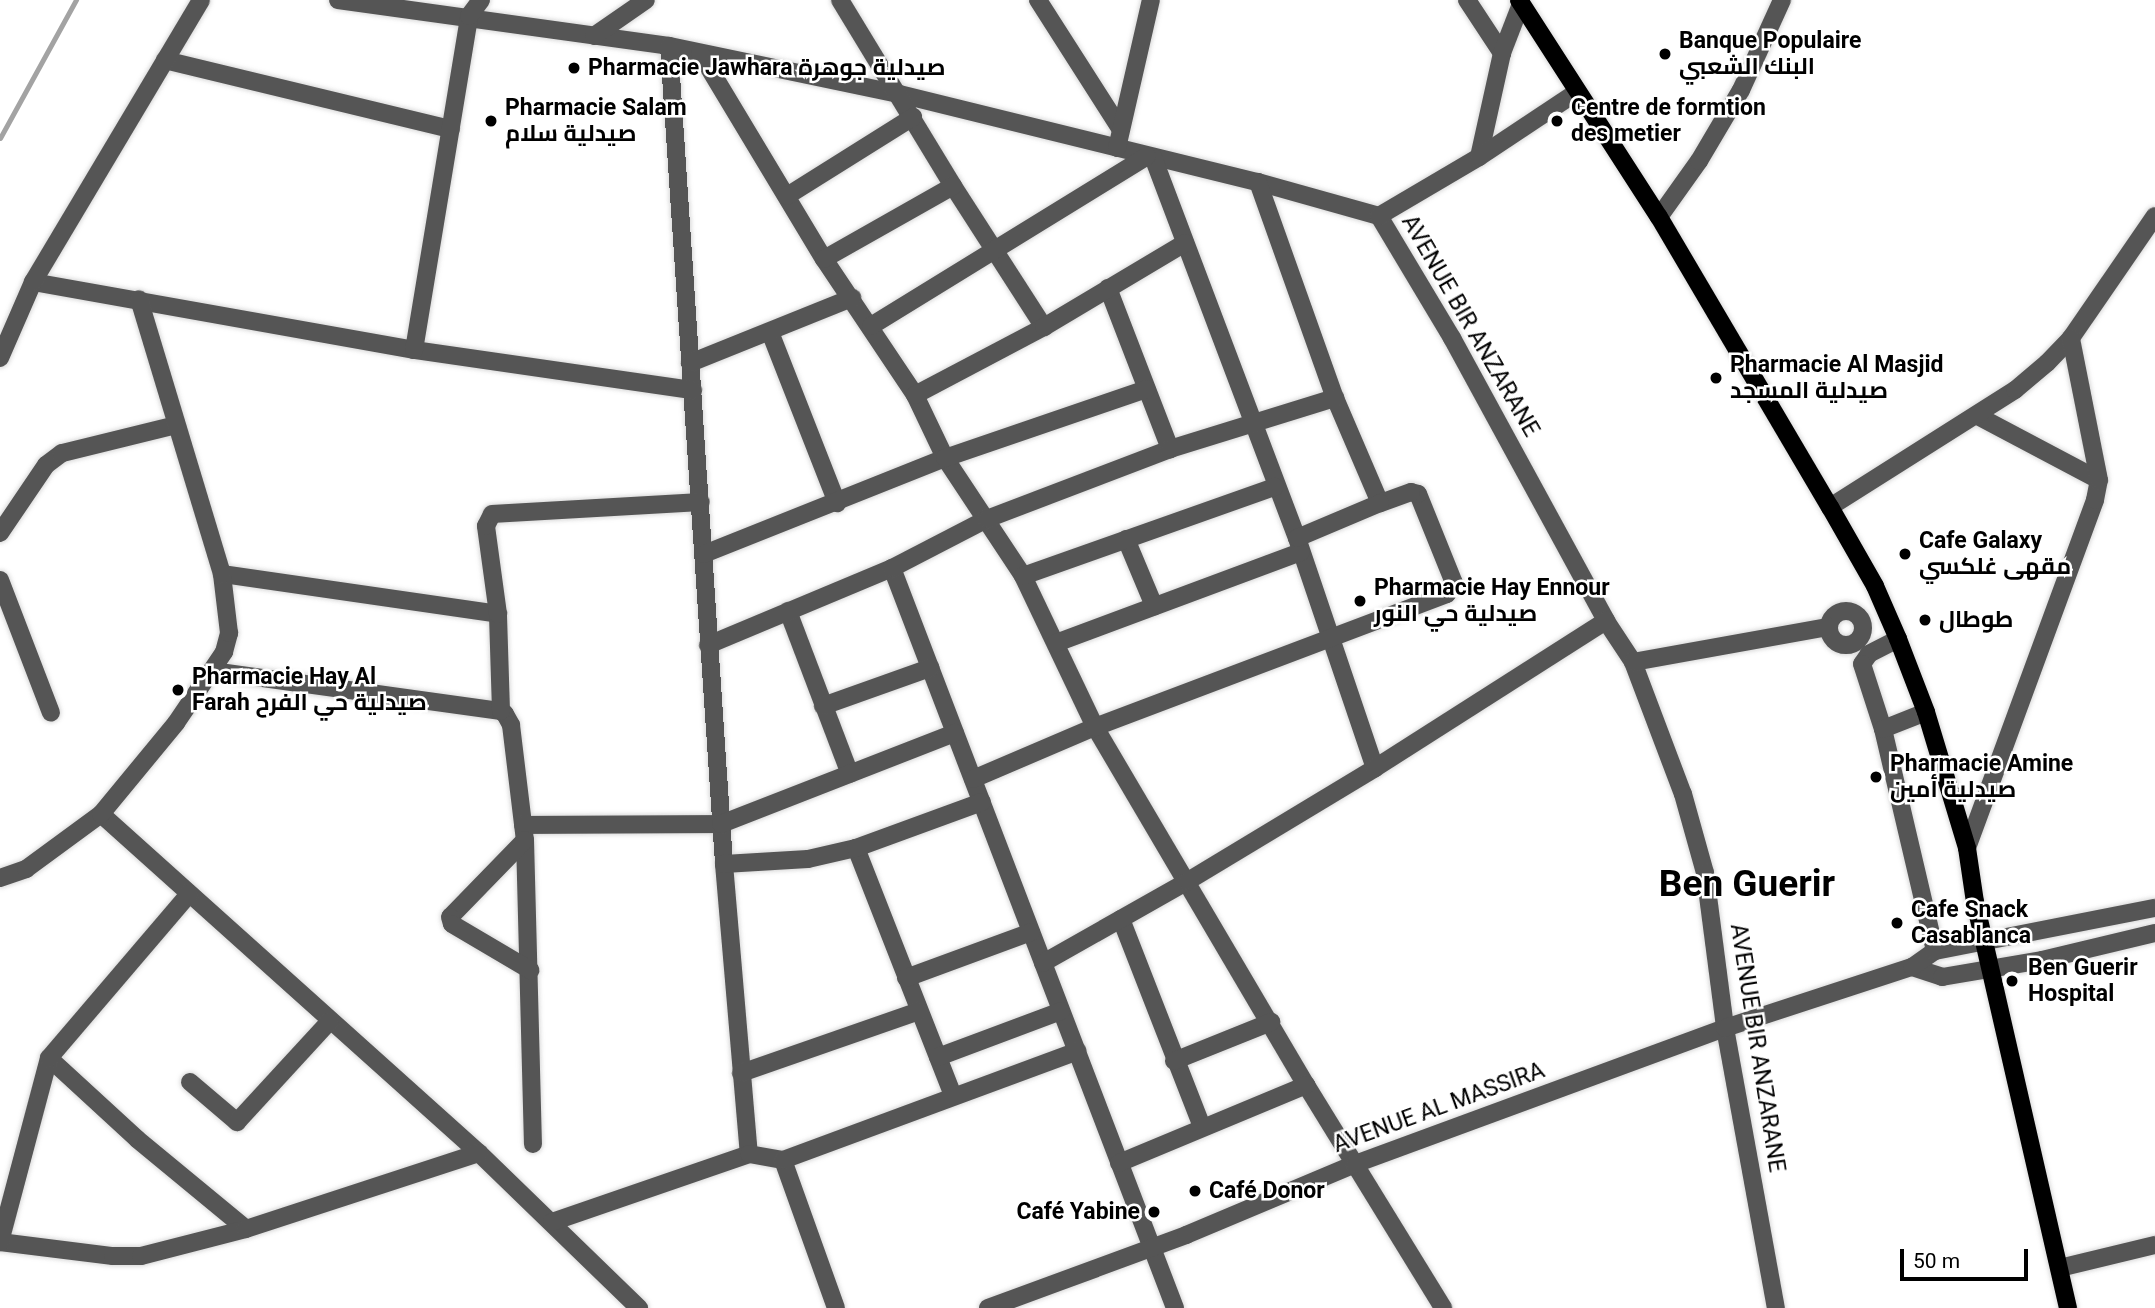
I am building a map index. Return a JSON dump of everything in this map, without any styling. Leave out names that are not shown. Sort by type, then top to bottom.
[{"type":"main road","points":[[1520,2],[1659,217],[1830,507],[1898,639],[1926,712],[1967,848],[1985,942],[2068,1308]]},
{"type":"street","points":[[0,358],[33,282],[201,0]]},
{"type":"street","name":"AVENUE BIR ANZARANE","points":[[338,0],[469,16],[669,46],[899,94],[1258,182],[1380,216],[1452,338],[1606,621],[1633,662],[1683,794],[1705,873],[1725,1028],[1776,1308]]},
{"type":"street","points":[[414,350],[469,16],[481,0]]},
{"type":"street","points":[[594,36],[646,0]]},
{"type":"street","points":[[840,0],[953,186],[995,247],[1044,327]]},
{"type":"street","points":[[1038,0],[1120,128]]},
{"type":"street","points":[[1117,148],[1151,0]]},
{"type":"street","points":[[1467,0],[1502,52]]},
{"type":"street","points":[[1659,217],[1699,161],[1741,90],[1782,0]]},
{"type":"street","points":[[1479,157],[1502,52],[1520,2]]},
{"type":"street","points":[[669,46],[701,502],[708,645],[749,1154]]},
{"type":"street","points":[[701,53],[824,258],[915,395],[945,458],[1023,576],[1095,727],[1306,1085],[1443,1308]]},
{"type":"street","points":[[165,60],[451,128]]},
{"type":"street","points":[[1380,216],[1479,157],[1577,92]]},
{"type":"street","points":[[787,196],[913,117]]},
{"type":"street","points":[[871,327],[995,247],[1150,157],[1299,545],[1375,768]]},
{"type":"street","points":[[1258,182],[1335,398],[1380,503]]},
{"type":"street","points":[[824,258],[953,186]]},
{"type":"street","points":[[1830,507],[2015,390],[2071,338],[2155,216]]},
{"type":"street","points":[[915,395],[1044,327],[1185,243]]},
{"type":"street","points":[[33,282],[414,350],[693,390]]},
{"type":"street","points":[[1108,288],[1170,449]]},
{"type":"street","points":[[690,363],[852,298]]},
{"type":"street","points":[[0,878],[26,869],[101,814],[176,723],[224,652],[229,633],[222,574],[139,299]]},
{"type":"street","points":[[771,332],[837,503]]},
{"type":"street","points":[[1967,848],[2095,500],[2099,480],[2071,338]]},
{"type":"street","points":[[704,554],[945,458],[1147,389]]},
{"type":"street","points":[[708,645],[892,568],[987,519],[1170,449],[1335,398]]},
{"type":"street","points":[[1976,415],[2099,480]]},
{"type":"street","points":[[0,533],[46,465],[62,453],[176,425]]},
{"type":"street","points":[[1023,576],[1275,487]]},
{"type":"street","points":[[973,779],[1095,727],[1447,594],[1454,583],[1418,494],[1411,492],[1380,503],[1299,545],[1154,606],[1056,643]]},
{"type":"street","points":[[533,1144],[524,832],[511,725],[501,711],[498,614],[486,526],[492,514],[586,506],[701,502]]},
{"type":"street","points":[[1126,539],[1154,606]]},
{"type":"street","points":[[892,568],[1175,1308]]},
{"type":"street","points":[[222,574],[498,614]]},
{"type":"street","points":[[0,580],[51,713]]},
{"type":"street","points":[[789,611],[850,774]]},
{"type":"street","points":[[1633,662],[1828,627],[1833,617],[1842,611],[1853,612],[1862,625],[1889,618]]},
{"type":"street","points":[[1043,963],[1188,881],[1375,768],[1606,621]]},
{"type":"street","points":[[1898,639],[1869,654],[1862,664],[1883,729],[1935,951]]},
{"type":"street","points":[[823,706],[930,668]]},
{"type":"street","points":[[212,671],[501,711]]},
{"type":"street","points":[[1883,729],[1926,712]]},
{"type":"street","points":[[530,970],[452,924],[450,917],[524,832],[721,824],[956,733]]},
{"type":"street","points":[[724,864],[808,859],[856,848],[982,802]]},
{"type":"street","points":[[101,814],[478,1153],[639,1308]]},
{"type":"street","points":[[856,848],[953,1095]]},
{"type":"street","points":[[190,894],[49,1058],[0,1242],[113,1256],[141,1256],[246,1229],[478,1153]]},
{"type":"street","name":"AVENUE AL MASSIRA","points":[[988,1308],[1151,1247],[1355,1164],[1725,1028],[1912,967],[1935,951],[2155,908]]},
{"type":"street","points":[[1121,919],[1174,1061],[1202,1127]]},
{"type":"street","points":[[906,978],[1031,932]]},
{"type":"street","points":[[1912,967],[1942,977],[1992,969],[2155,933]]},
{"type":"street","points":[[741,1073],[919,1011]]},
{"type":"street","points":[[938,1057],[1061,1011]]},
{"type":"street","points":[[190,1082],[237,1122],[330,1021]]},
{"type":"street","points":[[1174,1061],[1271,1022]]},
{"type":"street","points":[[552,1222],[749,1154],[783,1160],[1077,1051]]},
{"type":"street","points":[[49,1058],[137,1139],[246,1229]]},
{"type":"street","points":[[1119,1163],[1306,1085]]},
{"type":"street","points":[[783,1160],[836,1308]]},
{"type":"street","points":[[2060,1268],[2155,1245]]},
{"type":"waterway","points":[[0,138],[76,0]]},
{"type":"place","name":"Banque Populaire البنك الشعبي","points":[[1665,54]]},
{"type":"place","name":"Pharmacie Jawhara صيدلية جوهرة","points":[[574,68]]},
{"type":"place","name":"Pharmacie Salam صيدلية سلام","points":[[491,121]]},
{"type":"place","name":"Centre de formtion des metier","points":[[1557,121]]},
{"type":"place","name":"Pharmacie Al Masjid صيدلية المسجد","points":[[1716,378]]},
{"type":"place","name":"Cafe Galaxy مقهى غلكسي","points":[[1905,554]]},
{"type":"place","name":"Pharmacie Hay Ennour صيدلية حي النور","points":[[1360,601]]},
{"type":"place","name":"طوطال","points":[[1925,620]]},
{"type":"place","name":"Pharmacie Hay Al Farah صيدلية حي الفرح","points":[[178,690]]},
{"type":"place","name":"Pharmacie Amine صيدلية أمين","points":[[1876,777]]},
{"type":"place","name":"Cafe Snack Casablanca","points":[[1897,923]]},
{"type":"place","name":"Ben Guerir Hospital","points":[[2012,981]]},
{"type":"place","name":"Café Donor","points":[[1195,1191]]},
{"type":"place","name":"Café Yabine","points":[[1154,1212]]},
{"type":"district","name":"Ben Guerir","points":[[1747,884]]}]
